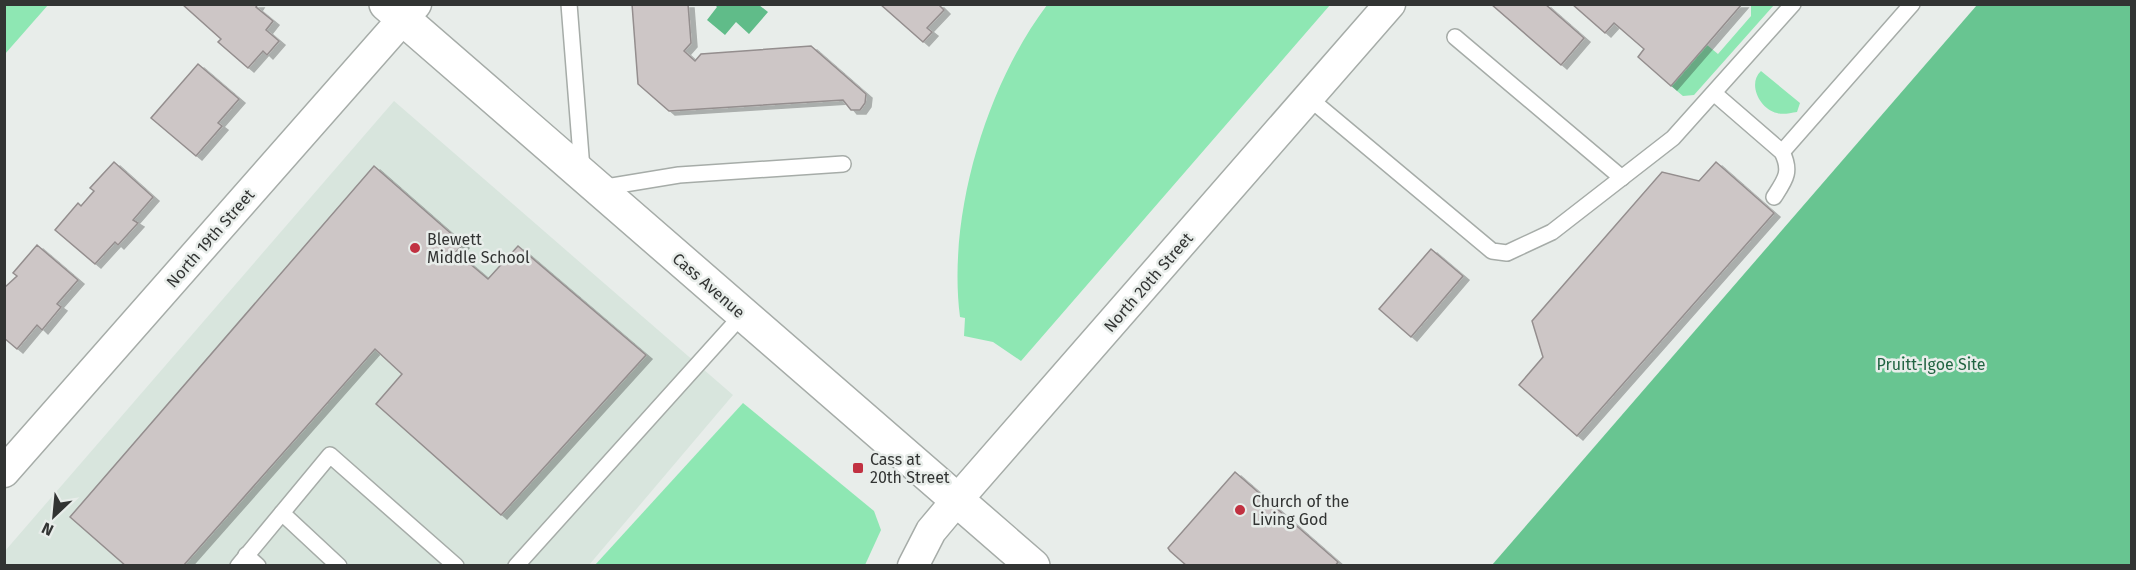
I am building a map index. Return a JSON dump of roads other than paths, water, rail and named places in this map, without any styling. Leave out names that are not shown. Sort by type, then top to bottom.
[{"type":"main road","name":"Cass Avenue","points":[[402,9],[590,182],[1033,566]]},
{"type":"street","name":"North 20th Street","points":[[913,566],[931,531],[957,500],[1390,4]]},
{"type":"street","name":"North 19th Street","points":[[4,472],[402,9]]},
{"type":"lane","points":[[569,4],[590,182],[843,164]]},
{"type":"lane","points":[[1309,98],[1492,251],[1507,253],[1552,232],[1673,138],[1715,94],[1793,4]]},
{"type":"lane","points":[[1782,152],[1912,4]]},
{"type":"lane","points":[[1455,38],[1622,178]]},
{"type":"lane","points":[[1715,94],[1782,152],[1788,164],[1788,176],[1774,197]]},
{"type":"lane","points":[[516,566],[743,314]]},
{"type":"lane","points":[[247,562],[282,513],[330,455],[456,566]]},
{"type":"lane","points":[[282,513],[339,566]]},
{"type":"place","name":"Blewett Middle School","points":[[415,248]]},
{"type":"place","name":"Cass at 20th Street","points":[[858,468]]},
{"type":"place","name":"Church of the Living God","points":[[1240,510]]},
{"type":"park label","name":"Pruitt-Igoe Site","points":[[1931,364]]}]
